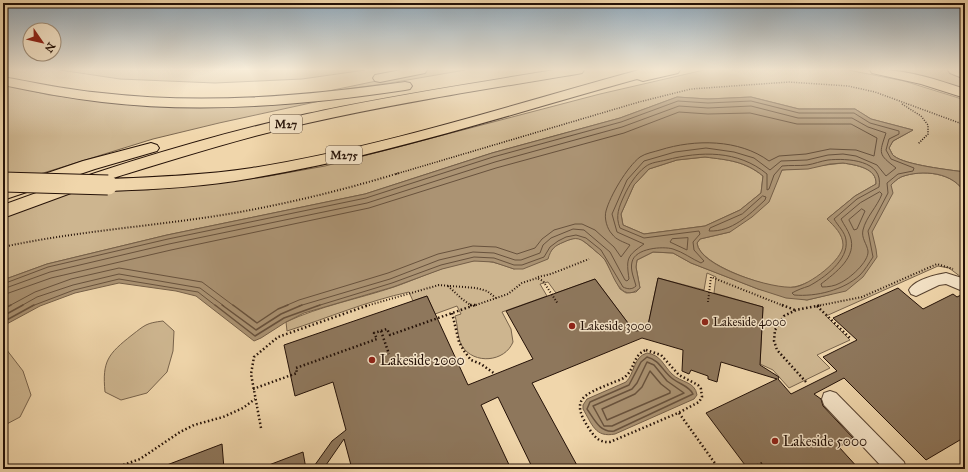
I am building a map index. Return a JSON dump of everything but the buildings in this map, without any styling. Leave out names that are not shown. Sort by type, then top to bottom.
[{"type":"highway","points":[[59,92],[120,99],[231,103],[300,99],[356,92]]},
{"type":"highway","points":[[120,99],[207,97],[284,92]]},
{"type":"highway","name":"M27","points":[[3,194],[89,166],[202,134],[309,108],[396,92]]},
{"type":"highway","name":"M27","points":[[3,212],[92,179],[196,147],[306,119],[382,103],[447,92]]},
{"type":"highway","name":"M275","points":[[3,182],[108,185],[188,181],[230,176],[314,162],[391,144],[579,92]]},
{"type":"lane","points":[[916,290],[940,278],[953,279],[965,286]]},
{"type":"lane","points":[[830,399],[897,469]]},
{"type":"path","points":[[3,247],[40,239],[246,211],[300,200],[363,184],[640,102],[679,92]]},
{"type":"path","points":[[873,92],[965,125]]},
{"type":"path","points":[[898,101],[914,110],[926,121],[929,128],[928,134],[918,144]]},
{"type":"path","points":[[253,389],[297,373],[296,368],[376,340],[374,333],[387,329],[390,335],[508,294],[522,283],[551,274],[589,259]]},
{"type":"path","points":[[806,382],[783,358],[777,350],[774,341],[775,330],[778,322],[784,316],[796,310],[848,301],[862,297],[938,264],[956,270]]},
{"type":"path","points":[[708,302],[711,277],[796,310]]},
{"type":"path","points":[[537,278],[543,282],[558,304]]},
{"type":"path","points":[[261,428],[251,374],[254,357],[278,337],[364,306],[439,285],[465,286],[487,291],[496,298]]},
{"type":"path","points":[[447,285],[454,290],[460,299],[472,306]]},
{"type":"path","points":[[817,306],[851,339]]},
{"type":"path","points":[[452,313],[456,323],[459,342],[464,351],[471,360],[481,364],[495,374]]},
{"type":"path","points":[[381,331],[389,354]]},
{"type":"path","points":[[646,350],[661,355],[679,375],[698,385],[702,389],[702,397],[699,402],[678,413],[605,443],[594,437],[590,432],[580,414],[579,403],[582,397],[589,392],[625,376],[640,351],[646,350]]},
{"type":"path","points":[[112,469],[140,459],[180,432],[194,425],[223,417],[243,408],[255,399]]},
{"type":"path","points":[[678,413],[719,469]]},
{"type":"path","points":[[750,469],[762,463]]},
{"type":"shaded area","points":[[3,92],[37,92],[49,95],[95,100],[329,99],[153,139],[40,174],[3,173]]},
{"type":"shaded area","points":[[609,92],[939,92],[965,100],[965,172],[908,162],[894,156],[889,148],[893,141],[913,130],[871,119],[855,109],[799,109],[751,97],[708,99],[677,97],[620,118],[492,153],[365,194],[167,235],[47,264],[3,280],[3,215],[63,192],[148,190],[258,178],[325,166]]},
{"type":"shaded area","points":[[705,157],[736,162],[756,171],[763,176],[761,193],[740,210],[705,226],[644,234],[623,225],[621,214],[634,185],[649,169],[677,160]]},
{"type":"shaded area","points":[[843,163],[865,168],[873,174],[876,184],[855,196],[827,219],[891,185],[901,177],[918,173],[927,173],[937,174],[954,181],[965,194],[965,280],[949,268],[938,266],[826,316],[850,340],[817,355],[830,368],[789,388],[773,370],[760,364],[763,307],[714,293],[716,277],[707,273],[704,290],[658,278],[647,330],[633,330],[595,279],[556,293],[548,282],[540,284],[547,296],[502,312],[511,329],[513,342],[509,349],[503,354],[489,359],[474,356],[467,352],[462,346],[459,339],[455,316],[461,314],[457,306],[435,314],[427,296],[413,301],[409,292],[363,305],[287,331],[286,322],[299,316],[394,287],[442,269],[472,261],[483,261],[493,262],[514,269],[551,251],[555,246],[575,238],[581,239],[604,258],[620,289],[626,293],[636,292],[640,288],[636,267],[637,260],[653,252],[673,253],[691,263],[758,289],[807,300],[832,294],[811,281],[798,286],[784,288],[749,279],[720,266],[709,259],[701,251],[697,243],[700,239],[730,232],[778,177],[782,170]]},
{"type":"shaded area","points":[[163,321],[174,331],[173,351],[167,372],[147,393],[121,400],[105,392],[104,381],[106,365],[112,353],[143,327]]},
{"type":"shaded area","points":[[3,345],[23,371],[31,395],[20,417],[3,426]]},
{"type":"water","points":[[677,97],[708,99],[751,97],[799,109],[855,109],[871,119],[913,130],[893,141],[889,148],[893,155],[908,162],[965,172],[965,194],[954,181],[937,174],[918,173],[898,179],[891,185],[893,193],[872,232],[877,257],[863,277],[846,291],[807,300],[786,298],[758,289],[691,263],[673,253],[653,252],[637,260],[636,267],[640,288],[633,292],[627,293],[622,290],[614,279],[605,260],[584,242],[575,239],[568,240],[555,246],[548,259],[523,269],[514,269],[493,262],[474,261],[442,269],[393,287],[304,313],[254,341],[196,296],[176,291],[119,283],[75,293],[40,306],[3,326],[3,280],[47,264],[167,235],[365,194],[492,153],[620,118]],"holes":[[[705,157],[736,162],[750,167],[763,176],[761,193],[740,210],[705,226],[644,234],[623,225],[621,214],[634,185],[649,169],[677,160]],[[843,163],[865,168],[873,174],[876,184],[855,196],[827,219],[840,234],[843,241],[842,251],[832,264],[816,277],[795,287],[771,285],[755,281],[723,268],[701,252],[697,243],[700,239],[730,232],[752,217],[769,202],[782,170],[808,169],[830,164]]]},
{"type":"water","points":[[647,353],[659,358],[672,374],[694,387],[697,395],[694,399],[615,434],[608,435],[598,432],[589,420],[583,409],[583,405],[587,399],[626,382],[639,358]]},
{"type":"place","name":"Lakeside 4000","points":[[705,322]]},
{"type":"place","name":"Lakeside 3000","points":[[572,326]]},
{"type":"place","name":"Lakeside 2000","points":[[372,360]]},
{"type":"place","name":"Lakeside 5000","points":[[775,441]]}]
